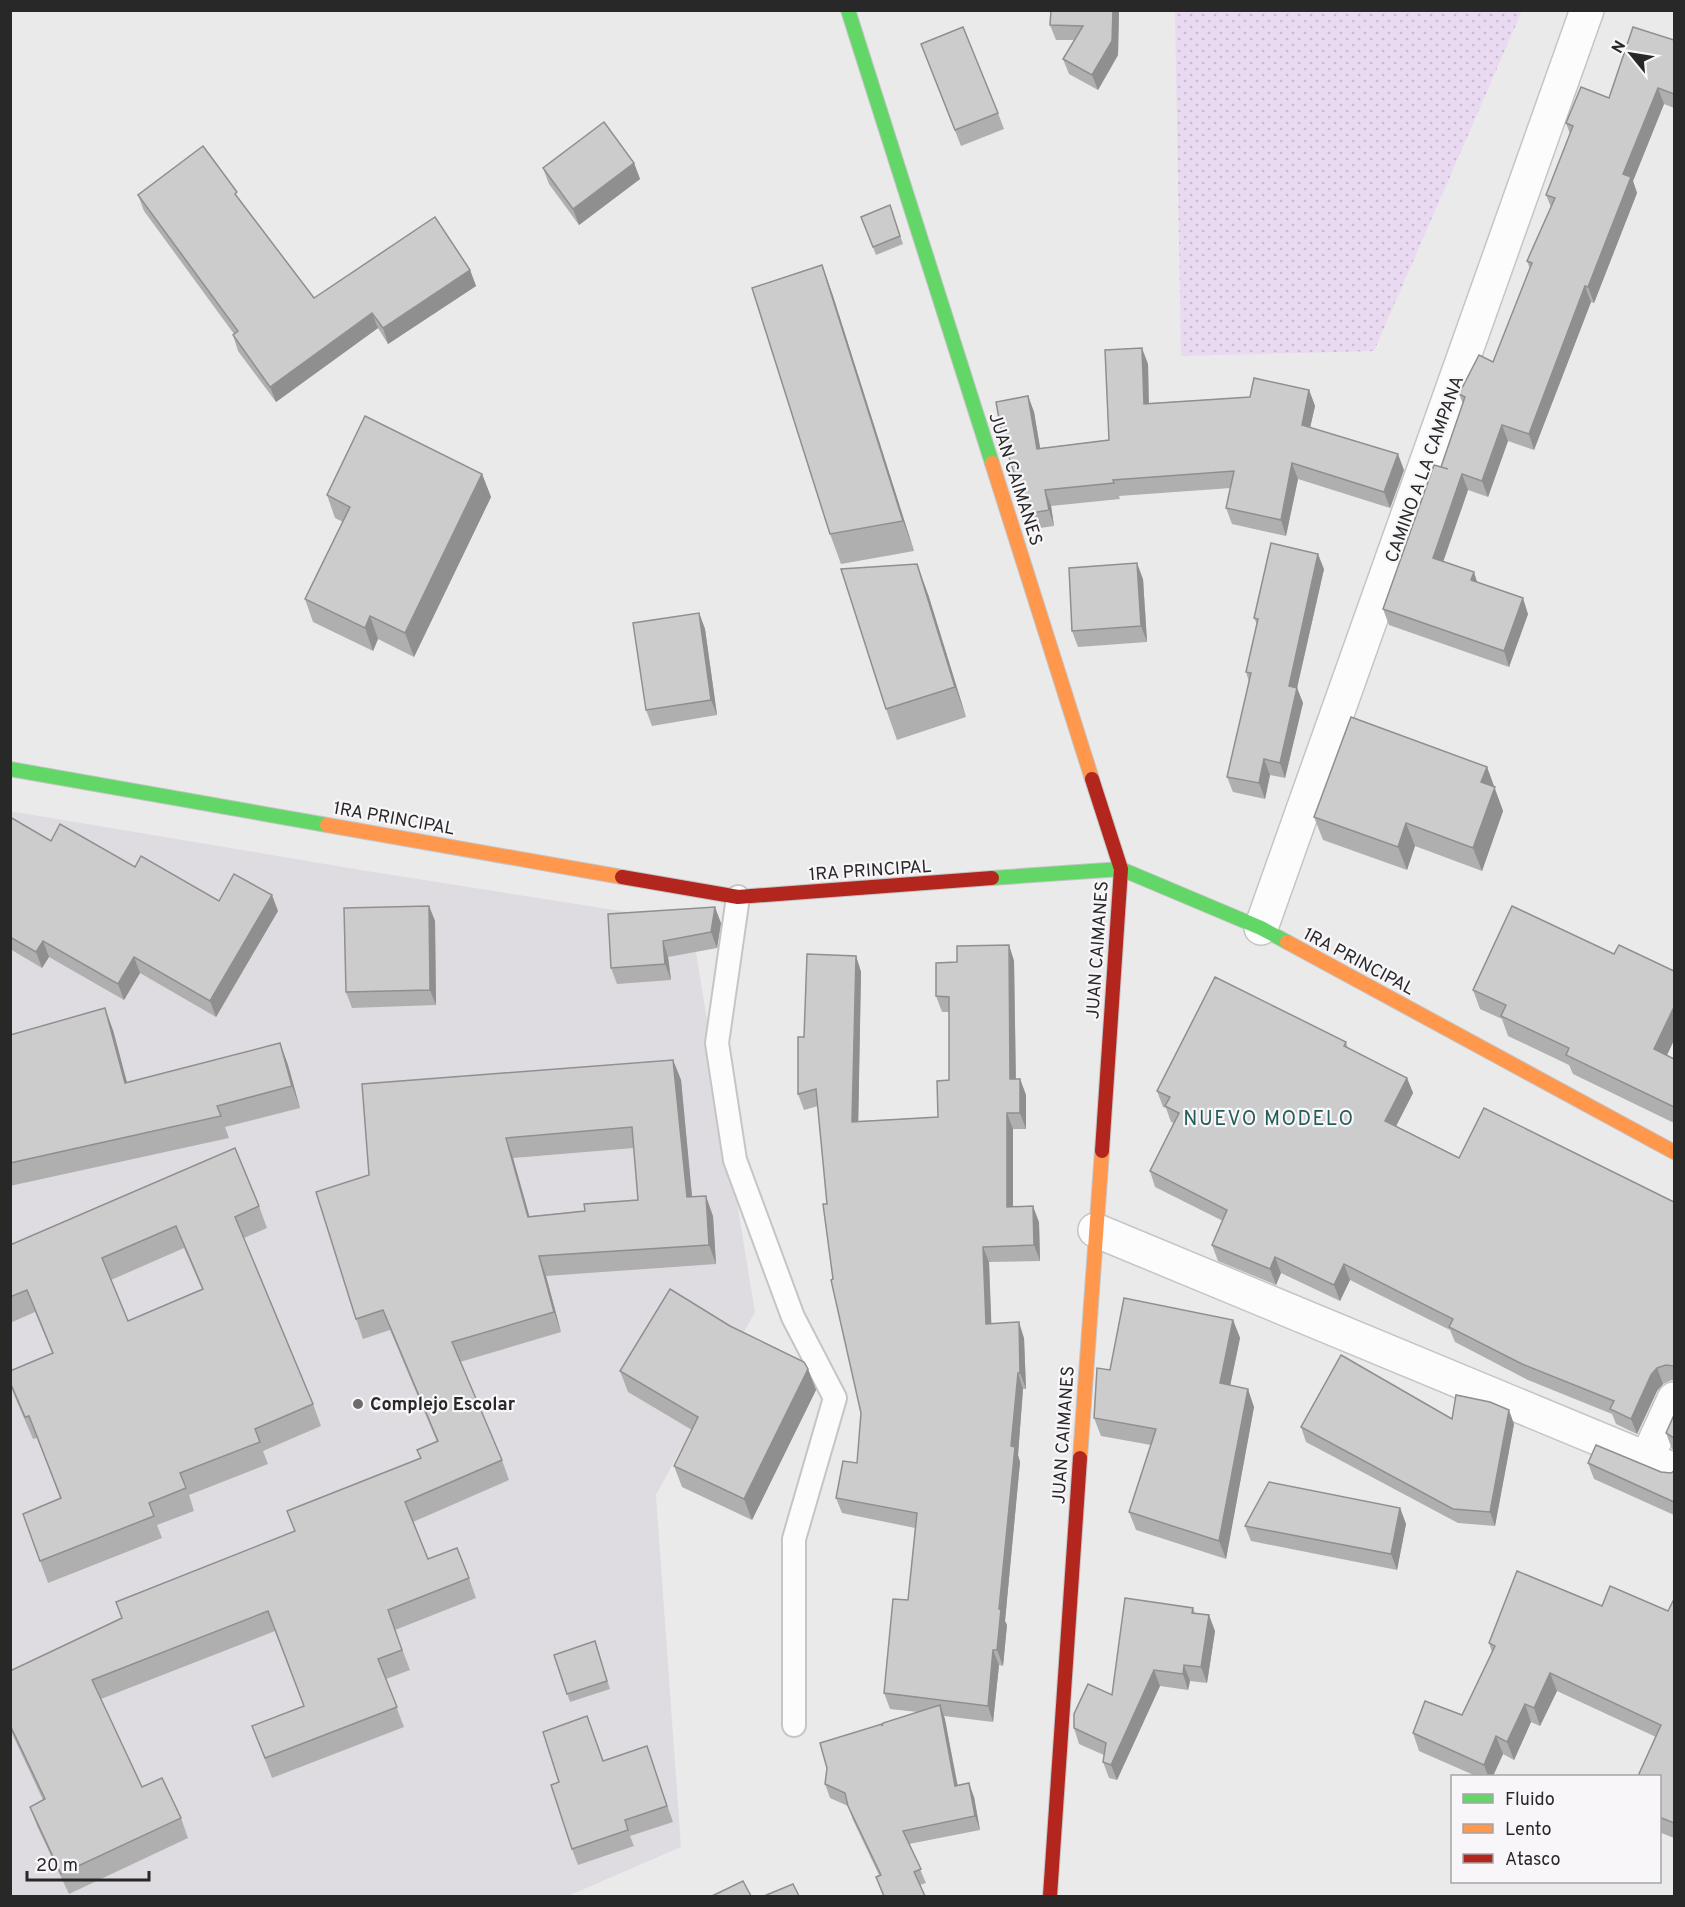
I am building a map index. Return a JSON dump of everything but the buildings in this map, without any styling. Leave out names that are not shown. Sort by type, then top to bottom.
[{"type":"street","name":"JUAN CAIMANES","points":[[848,10],[1120,869],[1050,1896]]},
{"type":"street","name":"CAMINO A LA CAMPANA","points":[[1261,928],[1587,10]]},
{"type":"street","name":"1RA PRINCIPAL","points":[[10,769],[738,897],[1120,869],[1261,928],[1674,1152]]},
{"type":"street","points":[[1095,1230],[1661,1464],[1674,1399]]},
{"type":"lane","points":[[738,897],[717,1043],[735,1160],[794,1317],[835,1398],[794,1539],[795,1725]]},
{"type":"shaded area","points":[[1175,11],[1522,11],[1374,351],[1181,356]]},
{"type":"shaded area","name":"Complejo Escolar","points":[[10,811],[691,922],[755,1312],[656,1495],[681,1847],[568,1896],[11,1896]]},
{"type":"traffic: fast","points":[[848,10],[992,463]]},
{"type":"traffic: fast","points":[[10,769],[327,825]]},
{"type":"traffic: fast","points":[[992,878],[1121,869],[1261,928],[1287,942]]},
{"type":"traffic: slow","points":[[992,463],[1092,779]]},
{"type":"traffic: slow","points":[[327,825],[622,877]]},
{"type":"traffic: slow","points":[[1287,942],[1674,1152]]},
{"type":"traffic: slow","points":[[1080,1458],[1102,1151]]},
{"type":"traffic: jam","points":[[1092,779],[1121,869],[1102,1151]]},
{"type":"traffic: jam","points":[[622,877],[738,897],[992,878]]},
{"type":"traffic: jam","points":[[1050,1896],[1080,1458]]},
{"type":"place","name":"Complejo Escolar","points":[[358,1404]]},
{"type":"district","name":"NUEVO MODELO","points":[[1269,1118]]}]
